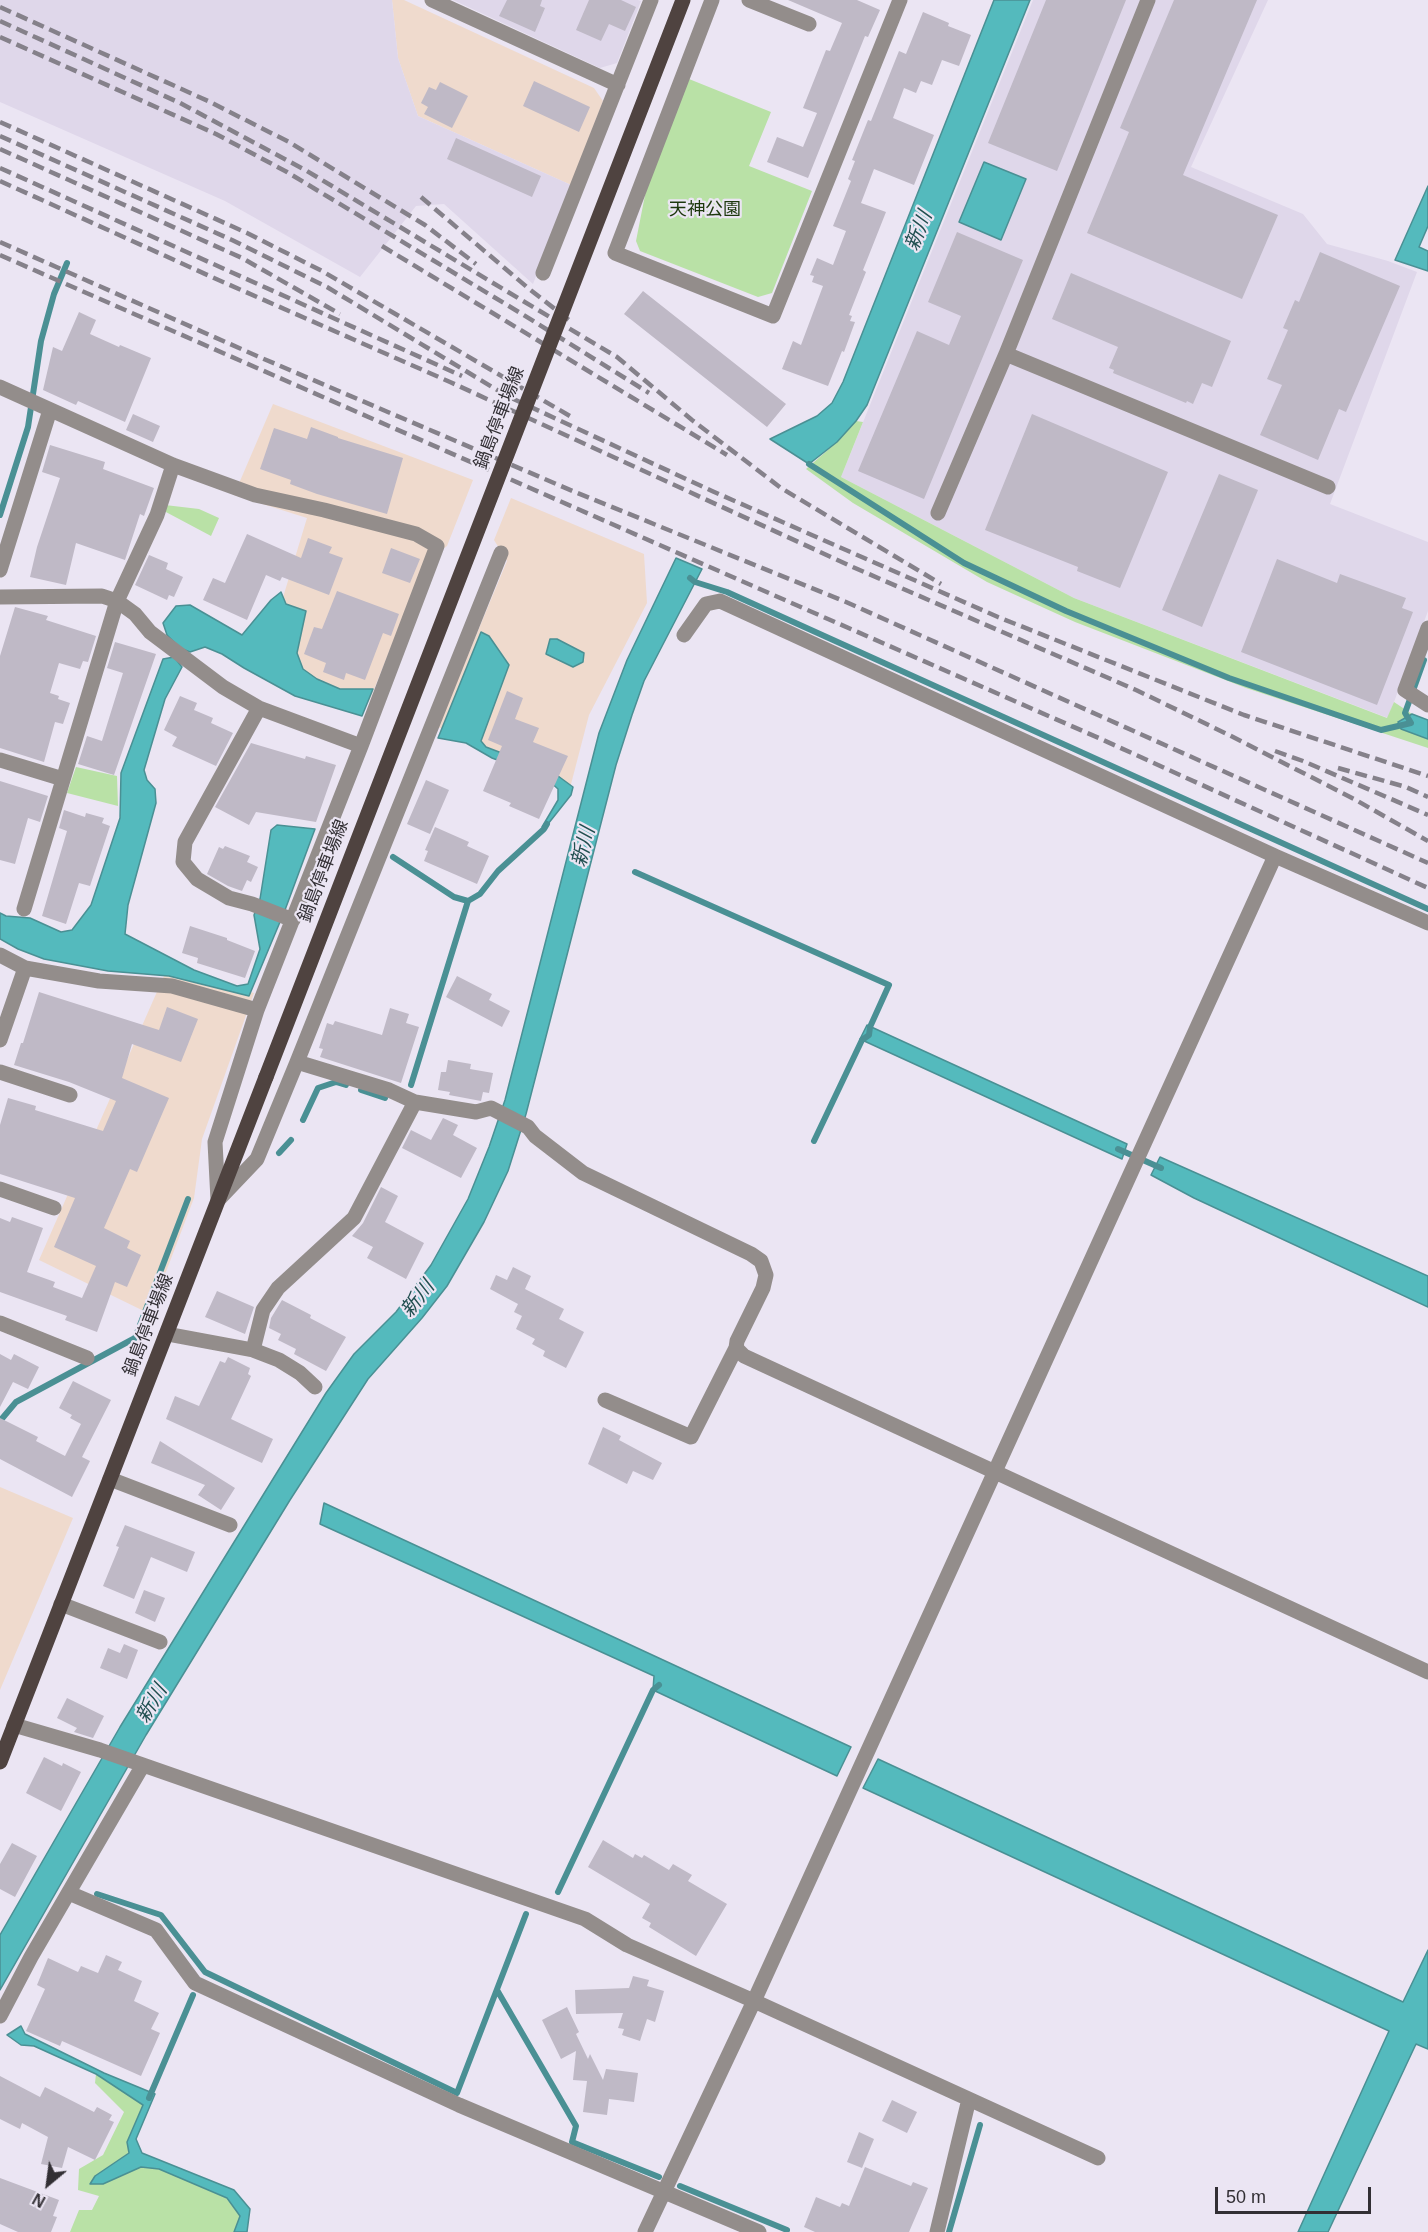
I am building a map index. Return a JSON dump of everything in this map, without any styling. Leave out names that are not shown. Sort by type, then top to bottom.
[{"type":"main road","name":"鍋島停車場線","points":[[1,1758],[683,0]]},
{"type":"street","points":[[432,0],[618,85]]},
{"type":"street","points":[[543,273],[651,0]]},
{"type":"street","points":[[712,0],[615,254],[773,316],[900,0]]},
{"type":"street","points":[[749,0],[809,24]]},
{"type":"street","points":[[938,513],[1006,354],[1148,0]]},
{"type":"street","points":[[1006,354],[1328,487]]},
{"type":"street","points":[[0,387],[173,465],[255,495],[416,534],[437,546],[361,746],[290,919],[257,1010],[215,1142],[218,1200]]},
{"type":"street","points":[[0,570],[46,408]]},
{"type":"street","points":[[24,909],[117,601],[157,515],[173,465]]},
{"type":"street","points":[[218,1200],[257,1160],[501,553]]},
{"type":"street","points":[[0,597],[102,596],[117,601],[135,614],[150,632],[223,687],[259,708],[361,746]]},
{"type":"street","points":[[684,635],[706,604],[720,601],[1275,856],[1428,923]]},
{"type":"street","points":[[1425,703],[1405,690],[1428,628]]},
{"type":"street","points":[[259,708],[185,842],[183,861],[197,879],[229,898],[252,904],[290,919]]},
{"type":"street","points":[[0,760],[63,779]]},
{"type":"street","points":[[645,2232],[754,2001],[1275,856]]},
{"type":"street","points":[[0,955],[25,968],[99,981],[172,986],[257,1010]]},
{"type":"street","points":[[0,1040],[25,968]]},
{"type":"street","points":[[297,1062],[389,1090],[415,1102],[476,1112],[491,1108],[496,1110],[528,1127],[535,1136],[583,1173],[751,1254],[761,1261],[766,1275],[763,1288],[691,1437],[605,1401]]},
{"type":"street","points":[[0,1071],[70,1095]]},
{"type":"street","points":[[253,1350],[263,1310],[278,1288],[354,1218],[415,1102]]},
{"type":"street","points":[[0,1189],[54,1208]]},
{"type":"street","points":[[0,1323],[87,1358]]},
{"type":"street","points":[[166,1334],[253,1350],[279,1360],[300,1373],[315,1387]]},
{"type":"street","points":[[736,1348],[744,1356],[1428,1672]]},
{"type":"street","points":[[110,1479],[230,1525]]},
{"type":"street","points":[[61,1604],[160,1642]]},
{"type":"street","points":[[14,1725],[100,1750],[585,1919],[627,1946],[754,2001],[1098,2158]]},
{"type":"street","points":[[0,2016],[140,1764]]},
{"type":"street","points":[[69,1893],[156,1930],[195,1983],[459,2105],[759,2232]]},
{"type":"street","points":[[937,2232],[969,2099]]},
{"type":"shaded area","points":[[0,0],[392,0],[398,58],[418,116],[571,185],[533,284],[444,204],[416,206],[360,277],[225,201],[0,102]]},
{"type":"shaded area","points":[[392,0],[404,0],[594,88],[603,101],[571,185],[418,116],[398,58]]},
{"type":"shaded area","points":[[453,0],[641,1],[617,63],[600,68]]},
{"type":"shaded area","points":[[1033,0],[1268,0],[1191,167],[1303,214],[1327,244],[1388,261],[1417,272],[1330,504],[1428,542],[1428,611],[1388,718],[1074,598],[841,477]]},
{"type":"shaded area","points":[[273,404],[473,480],[447,546],[424,564],[369,702],[320,690],[268,647],[307,518],[234,495]]},
{"type":"shaded area","points":[[511,498],[644,554],[647,603],[589,715],[570,788],[438,727],[507,561],[494,540]]},
{"type":"shaded area","points":[[167,969],[254,993],[202,1139],[194,1198],[150,1314],[39,1260]]},
{"type":"shaded area","points":[[0,1487],[73,1518],[0,1690]]},
{"type":"green space","name":"天神公園","points":[[689,79],[771,112],[749,166],[812,191],[772,293],[758,297],[640,251],[636,241],[646,190]]},
{"type":"green space","points":[[856,421],[863,422],[841,477],[1074,598],[1387,718],[1394,702],[1412,714],[1398,721],[1401,729],[1428,739],[1428,748],[1246,688],[1075,622],[987,582],[853,503],[806,469],[837,442]]},
{"type":"green space","points":[[165,505],[199,509],[219,518],[211,536],[164,511]]},
{"type":"green space","points":[[76,767],[117,776],[118,806],[67,793]]},
{"type":"green space","points":[[96,2074],[143,2105],[127,2142],[129,2153],[95,2176],[90,2184],[103,2184],[141,2167],[159,2169],[227,2198],[240,2216],[234,2232],[70,2232],[79,2210],[92,2210],[99,2196],[78,2190],[79,2169],[103,2155],[124,2112],[95,2083]]},
{"type":"water","name":"新川","points":[[994,0],[1030,0],[867,405],[837,442],[809,464],[770,439],[817,416],[832,403],[843,382]]},
{"type":"water","points":[[984,162],[1026,179],[1001,240],[959,222]]},
{"type":"water","points":[[1428,186],[1428,226],[1419,247],[1428,251],[1428,271],[1395,260]]},
{"type":"water","name":"新川","points":[[676,558],[702,569],[644,681],[632,715],[616,765],[526,1114],[508,1171],[484,1222],[447,1286],[368,1379],[290,1500],[146,1735],[0,1990],[0,1935],[120,1727],[326,1393],[354,1354],[396,1312],[431,1265],[468,1199],[505,1100],[599,733],[627,660]]},
{"type":"water","points":[[281,592],[286,604],[306,611],[297,653],[303,669],[317,679],[340,689],[373,689],[362,716],[295,696],[222,654],[205,647],[190,652],[180,648],[167,635],[163,623],[176,606],[190,605],[242,635],[271,600]]},
{"type":"water","points":[[481,632],[489,636],[509,665],[481,741],[486,747],[554,773],[573,787],[571,795],[544,829],[542,827],[558,800],[558,789],[547,779],[492,758],[466,743],[438,738]]},
{"type":"water","points":[[550,639],[557,639],[584,653],[583,662],[573,667],[546,654]]},
{"type":"water","points":[[174,657],[182,667],[165,699],[144,770],[147,780],[155,789],[156,803],[128,905],[125,934],[194,970],[237,986],[248,984],[260,949],[254,915],[260,899],[271,830],[277,825],[315,829],[285,910],[249,996],[169,976],[108,971],[44,959],[0,939],[0,913],[6,916],[30,918],[61,932],[72,930],[91,905],[120,818],[121,773],[163,659]]},
{"type":"water","points":[[1412,714],[1428,720],[1428,739],[1401,729],[1398,722]]},
{"type":"water","points":[[867,1025],[1127,1144],[1122,1159],[860,1039]]},
{"type":"water","points":[[1160,1157],[1428,1276],[1428,1307],[1194,1198],[1151,1175]]},
{"type":"water","points":[[324,1503],[851,1747],[837,1776],[653,1690],[654,1676],[320,1524]]},
{"type":"water","points":[[878,1759],[1403,2002],[1428,1950],[1428,2049],[1416,2044],[1328,2232],[1298,2232],[1389,2031],[863,1788]]},
{"type":"water","points":[[21,2026],[25,2034],[104,2073],[155,2094],[136,2139],[142,2153],[234,2190],[250,2209],[247,2232],[234,2232],[240,2216],[227,2198],[159,2169],[141,2167],[103,2184],[90,2184],[95,2176],[129,2153],[127,2142],[143,2105],[96,2074],[34,2046],[21,2045],[7,2035]]},
{"type":"building","points":[[507,0],[542,0],[540,6],[545,8],[535,32],[499,16]]},
{"type":"building","points":[[589,0],[621,0],[636,7],[625,31],[609,24],[601,41],[576,30]]},
{"type":"building","points":[[788,0],[857,0],[880,10],[868,37],[865,36],[808,178],[767,162],[777,137],[803,147],[817,113],[803,108],[826,50],[830,51],[842,23]]},
{"type":"building","points":[[1046,0],[1126,0],[1057,171],[988,143]]},
{"type":"building","points":[[1174,0],[1257,0],[1183,175],[1278,215],[1242,299],[1087,233],[1129,132],[1120,128]]},
{"type":"building","points":[[923,12],[949,23],[948,26],[971,35],[959,66],[942,60],[932,85],[921,81],[916,93],[904,88],[893,118],[934,135],[914,185],[874,169],[861,203],[886,212],[863,270],[866,272],[849,315],[852,316],[850,321],[855,322],[828,386],[782,369],[793,341],[801,345],[823,286],[812,282],[814,276],[810,275],[817,258],[833,265],[846,231],[833,226],[851,181],[848,179],[855,161],[852,160],[868,120],[871,121],[899,51],[906,54]]},
{"type":"building","points":[[534,81],[590,107],[579,132],[523,106]]},
{"type":"building","points":[[440,82],[468,96],[452,128],[424,114],[428,107],[421,103],[429,87],[436,90]]},
{"type":"building","points":[[456,138],[541,176],[532,197],[447,159]]},
{"type":"building","points":[[957,232],[1023,260],[924,499],[858,471],[917,331],[949,345],[961,316],[928,302]]},
{"type":"building","points":[[1320,252],[1400,286],[1346,412],[1339,409],[1318,460],[1260,435],[1282,385],[1267,379],[1288,330],[1283,328],[1295,300],[1299,302]]},
{"type":"building","points":[[1071,273],[1231,341],[1212,387],[1202,383],[1193,404],[1113,373],[1114,370],[1109,368],[1118,347],[1052,319]]},
{"type":"building","points":[[643,291],[786,404],[767,427],[624,314]]},
{"type":"building","points":[[79,312],[96,320],[90,334],[151,358],[125,422],[78,401],[76,405],[43,390],[53,347],[62,351]]},
{"type":"building","points":[[133,414],[160,426],[153,442],[126,430]]},
{"type":"building","points":[[1032,414],[1168,472],[1120,588],[1077,571],[1078,567],[985,530]]},
{"type":"building","points":[[311,427],[338,438],[403,458],[387,514],[317,494],[290,484],[291,480],[260,469],[274,428],[307,439]]},
{"type":"building","points":[[50,445],[105,462],[103,469],[154,488],[144,516],[140,514],[125,560],[76,543],[66,585],[30,577],[37,547],[60,478],[42,472]]},
{"type":"building","points":[[1219,474],[1258,490],[1202,627],[1162,610]]},
{"type":"building","points":[[247,534],[301,558],[308,538],[332,547],[329,553],[343,558],[329,595],[282,577],[280,581],[266,575],[247,620],[203,600],[213,578],[225,583]]},
{"type":"building","points":[[391,548],[420,559],[410,583],[382,573]]},
{"type":"building","points":[[149,555],[168,563],[166,569],[183,577],[174,597],[169,595],[167,600],[135,585]]},
{"type":"building","points":[[1277,559],[1337,583],[1340,574],[1406,598],[1402,608],[1413,612],[1377,705],[1241,652]]},
{"type":"building","points":[[337,591],[399,614],[391,636],[383,633],[365,680],[346,673],[344,680],[323,672],[326,663],[304,654],[314,627],[322,629]]},
{"type":"building","points":[[15,607],[48,616],[46,620],[96,636],[88,662],[83,661],[80,669],[59,663],[50,693],[70,703],[63,724],[55,722],[44,762],[0,748],[0,656]]},
{"type":"building","points":[[115,642],[156,654],[114,775],[78,764],[87,736],[102,741],[123,673],[107,668]]},
{"type":"building","points":[[507,691],[523,698],[515,719],[539,728],[533,742],[568,756],[539,819],[483,791],[502,746],[488,740]]},
{"type":"building","points":[[180,696],[197,703],[194,710],[213,718],[211,723],[233,733],[216,766],[172,746],[177,737],[164,730]]},
{"type":"building","points":[[251,743],[305,759],[306,756],[336,765],[316,822],[256,812],[249,825],[215,807]]},
{"type":"building","points":[[426,780],[449,790],[430,834],[407,824]]},
{"type":"building","points":[[0,781],[48,796],[40,822],[28,818],[15,864],[0,860]]},
{"type":"building","points":[[64,810],[85,817],[86,813],[104,818],[102,823],[110,826],[90,886],[79,883],[66,924],[42,916],[67,831],[59,828]]},
{"type":"building","points":[[435,827],[469,842],[467,846],[489,856],[477,884],[424,861],[428,851],[425,850]]},
{"type":"building","points":[[225,846],[250,856],[247,862],[258,867],[251,882],[247,880],[242,891],[207,874],[219,847],[223,849]]},
{"type":"building","points":[[190,926],[227,938],[227,940],[255,951],[245,978],[197,963],[198,958],[182,953]]},
{"type":"building","points":[[457,976],[492,994],[489,1000],[510,1011],[502,1027],[446,997]]},
{"type":"building","points":[[39,992],[159,1030],[167,1007],[198,1019],[181,1062],[132,1044],[122,1078],[169,1098],[137,1172],[130,1169],[104,1228],[130,1241],[127,1248],[141,1255],[127,1287],[115,1282],[97,1332],[65,1320],[67,1316],[0,1292],[0,1218],[10,1222],[12,1217],[43,1228],[27,1272],[55,1282],[53,1287],[82,1298],[96,1266],[54,1247],[75,1198],[0,1174],[0,1125],[8,1098],[36,1106],[35,1110],[103,1131],[116,1101],[69,1082],[14,1065]]},
{"type":"building","points":[[390,1008],[409,1014],[406,1023],[419,1027],[401,1083],[320,1057],[323,1049],[319,1048],[327,1023],[333,1025],[335,1021],[382,1035]]},
{"type":"building","points":[[448,1060],[471,1064],[470,1069],[493,1073],[489,1093],[483,1092],[481,1101],[449,1095],[450,1092],[438,1090],[441,1072],[446,1072]]},
{"type":"building","points":[[443,1118],[458,1125],[453,1135],[477,1148],[461,1178],[402,1148],[411,1130],[431,1140]]},
{"type":"building","points":[[381,1187],[398,1196],[385,1222],[424,1243],[406,1279],[367,1258],[373,1247],[352,1236],[363,1223]]},
{"type":"building","points":[[513,1267],[531,1276],[525,1289],[564,1309],[559,1319],[584,1332],[566,1368],[543,1356],[545,1351],[532,1344],[535,1339],[516,1329],[522,1316],[514,1312],[518,1304],[490,1289],[496,1275],[507,1280]]},
{"type":"building","points":[[217,1291],[254,1307],[245,1334],[205,1317]]},
{"type":"building","points":[[282,1300],[346,1337],[326,1371],[294,1354],[296,1349],[278,1340],[281,1334],[269,1328],[271,1318]]},
{"type":"building","points":[[0,1354],[11,1360],[14,1354],[39,1367],[28,1389],[13,1382],[0,1407]]},
{"type":"building","points":[[228,1357],[250,1368],[248,1374],[251,1376],[231,1419],[273,1439],[262,1463],[166,1419],[175,1396],[199,1406],[220,1361],[225,1363]]},
{"type":"building","points":[[73,1381],[111,1400],[82,1457],[90,1461],[72,1497],[0,1459],[0,1418],[38,1437],[36,1441],[65,1456],[81,1424],[70,1418],[72,1415],[59,1408]]},
{"type":"building","points":[[603,1427],[621,1436],[619,1440],[662,1463],[653,1480],[633,1471],[627,1484],[588,1464]]},
{"type":"building","points":[[160,1441],[235,1488],[221,1510],[198,1495],[205,1485],[151,1463]]},
{"type":"building","points":[[125,1525],[195,1552],[187,1572],[151,1557],[134,1599],[103,1586],[119,1547],[116,1546]]},
{"type":"building","points":[[144,1590],[165,1598],[155,1622],[135,1613]]},
{"type":"building","points":[[124,1644],[138,1650],[127,1679],[100,1668],[108,1648],[120,1653]]},
{"type":"building","points":[[67,1698],[104,1716],[93,1738],[74,1732],[77,1728],[57,1718]]},
{"type":"building","points":[[44,1757],[81,1772],[61,1811],[26,1793]]},
{"type":"building","points":[[603,1840],[633,1858],[635,1854],[642,1858],[644,1855],[669,1870],[673,1864],[692,1875],[688,1881],[727,1904],[696,1956],[649,1927],[651,1923],[642,1918],[650,1904],[588,1867]]},
{"type":"building","points":[[12,1843],[37,1856],[15,1897],[0,1889],[0,1864]]},
{"type":"building","points":[[106,1955],[122,1962],[118,1970],[142,1981],[134,2001],[159,2013],[151,2029],[160,2033],[141,2076],[62,2041],[60,2046],[26,2031],[45,1989],[37,1985],[48,1958],[78,1972],[81,1966],[98,1973]]},
{"type":"building","points":[[633,1976],[649,1980],[647,1986],[664,1991],[655,2022],[647,2019],[640,2041],[622,2035],[624,2029],[618,2028],[623,2013],[576,2014],[575,1990],[629,1988]]},
{"type":"building","points":[[567,2007],[588,2059],[590,2054],[603,2080],[606,2069],[638,2073],[634,2102],[609,2099],[607,2115],[583,2112],[587,2081],[573,2080],[576,2051],[561,2059],[542,2020]]},
{"type":"building","points":[[0,2076],[40,2097],[45,2087],[94,2112],[97,2107],[112,2115],[109,2120],[114,2122],[95,2160],[68,2147],[62,2168],[41,2164],[48,2137],[22,2123],[20,2129],[0,2119]]},
{"type":"building","points":[[892,2100],[917,2112],[907,2133],[882,2121]]},
{"type":"building","points":[[859,2132],[874,2139],[862,2168],[847,2162]]},
{"type":"building","points":[[865,2167],[911,2186],[913,2182],[928,2188],[909,2232],[815,2232],[804,2227],[816,2197],[840,2207],[842,2203],[849,2206]]},
{"type":"building","points":[[0,2178],[59,2200],[53,2216],[57,2217],[51,2232],[18,2232],[0,2224]]},
{"type":"waterway","points":[[0,515],[28,427],[41,341],[54,294],[67,263]]},
{"type":"waterway","points":[[809,464],[964,563],[1066,611],[1229,678],[1381,730],[1411,723],[1405,713],[1424,660]]},
{"type":"waterway","points":[[690,578],[695,582],[727,592],[1428,909]]},
{"type":"waterway","points":[[393,857],[454,897],[468,901],[480,894],[498,871],[547,824]]},
{"type":"waterway","points":[[635,872],[889,985],[870,1027],[869,1035],[862,1040],[814,1141]]},
{"type":"waterway","points":[[411,1085],[468,901]]},
{"type":"waterway","points":[[303,1120],[318,1088],[336,1082],[346,1085]]},
{"type":"waterway","points":[[361,1090],[385,1098]]},
{"type":"waterway","points":[[279,1153],[291,1140]]},
{"type":"waterway","points":[[1118,1149],[1161,1168]]},
{"type":"waterway","points":[[0,1421],[16,1402],[135,1338],[188,1199]]},
{"type":"waterway","points":[[558,1892],[653,1690],[659,1685]]},
{"type":"waterway","points":[[97,1894],[161,1915],[205,1972],[457,2093],[526,1914]]},
{"type":"waterway","points":[[497,1990],[576,2126],[572,2142],[659,2177]]},
{"type":"waterway","points":[[149,2098],[193,1995]]},
{"type":"waterway","points":[[949,2232],[980,2125]]},
{"type":"waterway","points":[[680,2186],[787,2230]]},
{"type":"railway","points":[[0,7],[208,101],[289,142],[425,225],[476,264]]},
{"type":"railway","points":[[0,21],[180,103],[307,171],[617,357],[692,420],[781,488],[941,584]]},
{"type":"railway","points":[[0,37],[216,134],[287,172],[649,393]]},
{"type":"railway","points":[[0,122],[247,233],[322,271],[575,419]]},
{"type":"railway","points":[[0,136],[232,240],[327,287],[507,396],[712,491],[998,617],[1244,715],[1428,776]]},
{"type":"railway","points":[[0,149],[242,258],[340,314]]},
{"type":"railway","points":[[0,168],[462,376]]},
{"type":"railway","points":[[0,181],[450,382],[855,568],[1136,690],[1354,799],[1428,841]]},
{"type":"railway","points":[[421,197],[569,320]]},
{"type":"railway","points":[[0,242],[257,356],[575,492],[846,602],[1428,863]]},
{"type":"railway","points":[[382,246],[727,455]]},
{"type":"railway","points":[[0,255],[1101,739],[1428,888]]},
{"type":"railway","points":[[1275,751],[1428,815]]},
{"type":"railway","points":[[1338,768],[1406,787],[1428,797]]}]
